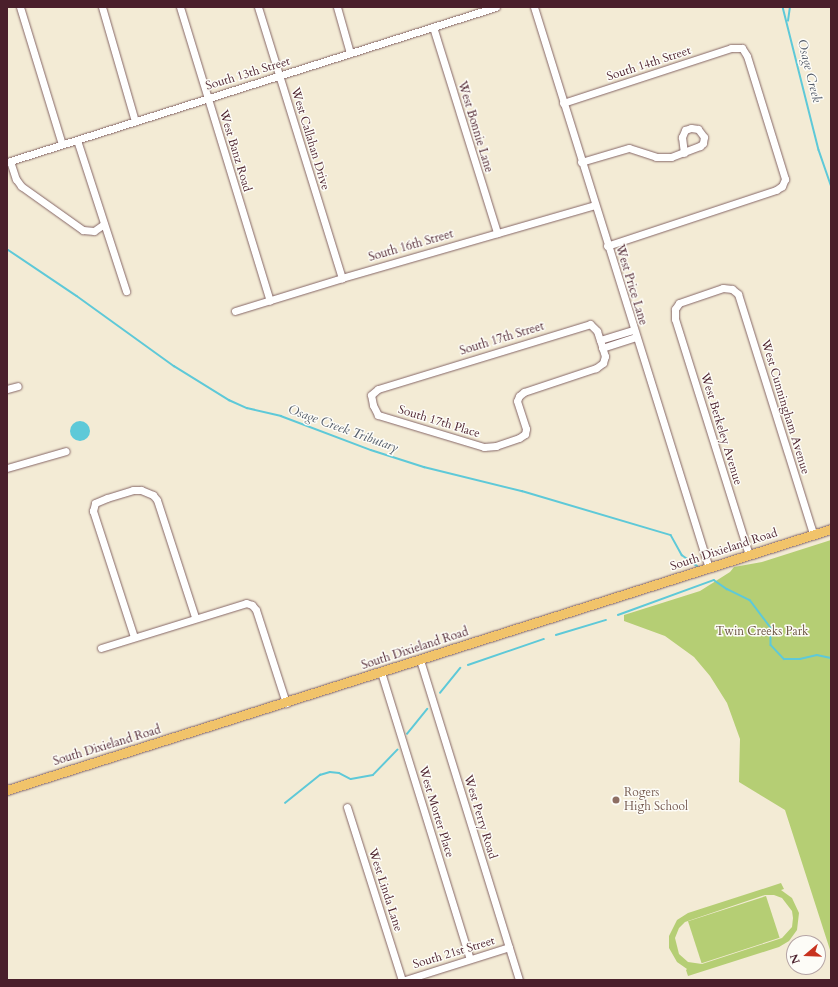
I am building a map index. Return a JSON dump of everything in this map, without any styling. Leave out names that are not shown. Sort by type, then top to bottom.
[{"type":"main road","name":"South Dixieland Road","points":[[7,790],[286,703],[831,529]]},
{"type":"street","points":[[20,7],[62,144]]},
{"type":"street","points":[[102,7],[136,121]]},
{"type":"street","name":"West Banz Road","points":[[180,7],[270,301]]},
{"type":"street","name":"West Callahan Drive","points":[[258,7],[342,278]]},
{"type":"street","points":[[337,7],[350,53]]},
{"type":"street","name":"South 13th Street","points":[[9,161],[496,7]]},
{"type":"street","name":"West Price Lane","points":[[534,7],[607,246],[709,568]]},
{"type":"street","name":"West Bonnie Lane","points":[[433,27],[497,233]]},
{"type":"street","name":"South 14th Street","points":[[563,103],[732,48],[742,48],[747,56],[786,179],[782,186],[776,190],[607,246]]},
{"type":"street","points":[[77,140],[126,291]]},
{"type":"street","points":[[581,162],[628,148],[660,158],[671,157],[684,153]]},
{"type":"street","points":[[9,161],[16,179],[21,186],[83,230],[94,231],[104,224]]},
{"type":"street","name":"South 16th Street","points":[[235,311],[342,278],[595,205]]},
{"type":"street","name":"West Cunningham Avenue","points":[[675,309],[679,302],[723,288],[732,289],[738,294],[813,534]]},
{"type":"street","name":"West Berkeley Avenue","points":[[675,309],[675,318],[749,555]]},
{"type":"street","name":"South 17th Street","points":[[371,395],[378,389],[582,325],[590,324],[597,331],[601,344]]},
{"type":"street","points":[[601,344],[635,333]]},
{"type":"street","name":"South 17th Place","points":[[371,395],[373,405],[378,415],[484,447],[496,446],[519,438],[525,434],[526,429],[517,401],[519,396],[524,392],[596,368],[603,363],[605,356],[601,344]]},
{"type":"street","points":[[7,389],[18,386]]},
{"type":"street","points":[[7,468],[66,451]]},
{"type":"street","points":[[134,637],[93,510],[95,503],[103,499],[133,490],[146,492],[153,495],[159,504],[195,617]]},
{"type":"street","points":[[101,648],[242,603],[252,605],[256,610],[286,703]]},
{"type":"street","name":"West Perry Road","points":[[420,660],[520,980]]},
{"type":"street","name":"West Morter Place","points":[[381,672],[470,959]]},
{"type":"street","name":"West Linda Lane","points":[[347,807],[404,980]]},
{"type":"street","name":"South 21st Street","points":[[404,980],[509,947]]},
{"type":"green space","name":"Twin Creeks Park","points":[[831,540],[831,953],[785,810],[739,782],[740,739],[727,703],[710,676],[694,657],[665,636],[624,621],[624,615],[700,591],[730,572],[734,567],[762,562]]},
{"type":"green space","points":[[781,883],[784,889],[781,890],[792,898],[799,913],[797,930],[793,935],[786,935],[786,943],[779,947],[688,976],[687,969],[677,962],[669,948],[669,936],[677,920],[688,913]],"holes":[[[765,895],[774,895],[782,898],[792,911],[793,918],[792,927],[782,938],[702,964],[688,962],[679,954],[675,938],[679,928],[685,922]]]},
{"type":"green space","points":[[766,896],[780,938],[702,963],[688,921]]},
{"type":"water","points":[[80,421],[87,424],[90,431],[87,438],[80,441],[73,438],[70,431],[73,424]]},
{"type":"waterway","name":"Osage Creek","points":[[783,7],[819,150],[831,185]]},
{"type":"waterway","points":[[788,21],[790,7]]},
{"type":"waterway","name":"Osage Creek Tributary","points":[[7,249],[77,296],[174,366],[229,400],[247,408],[281,416],[371,450],[424,467],[522,491],[671,535],[682,555],[697,566]]},
{"type":"waterway","name":"Osage Creek Tributary","points":[[618,615],[714,580],[727,589],[750,600],[771,628],[771,645],[784,659],[800,659],[817,655],[831,658]]},
{"type":"waterway","points":[[556,635],[606,620]]},
{"type":"waterway","points":[[468,665],[544,639]]},
{"type":"waterway","points":[[440,693],[460,668]]},
{"type":"waterway","points":[[407,734],[427,709]]},
{"type":"waterway","points":[[285,803],[320,775],[330,772],[339,773],[351,779],[373,775],[397,750]]},
{"type":"place","name":"Rogers High School","points":[[616,800]]}]
